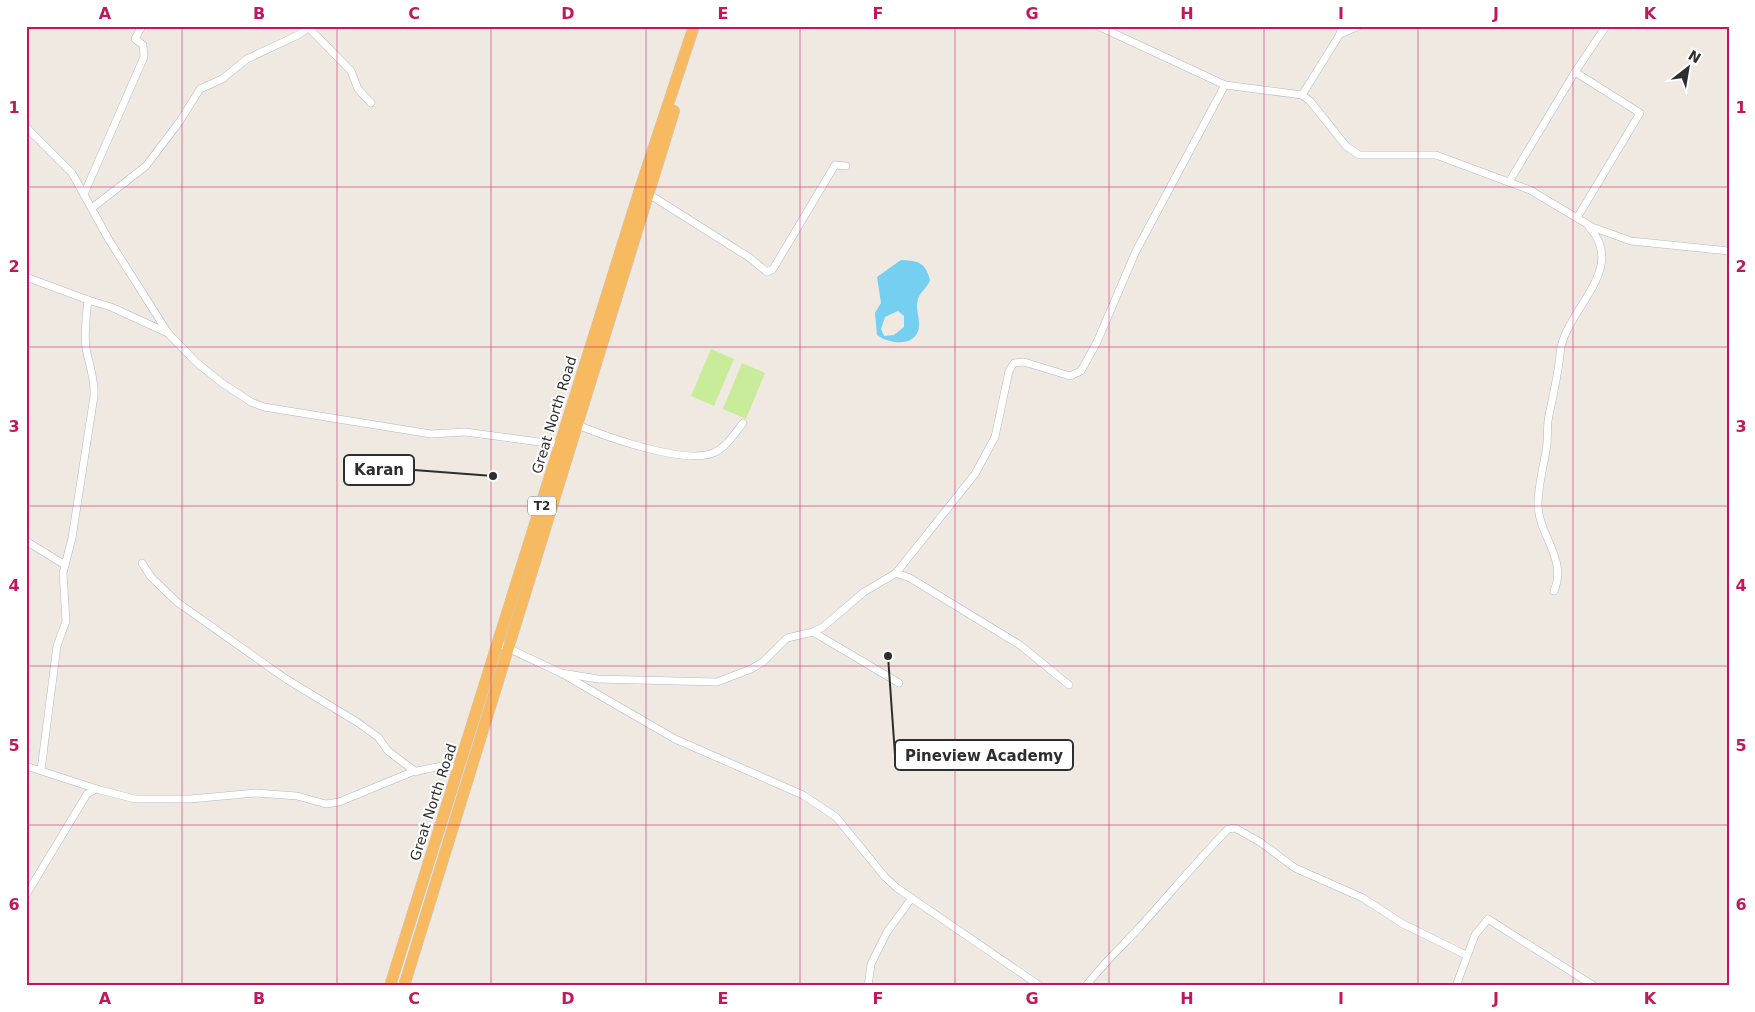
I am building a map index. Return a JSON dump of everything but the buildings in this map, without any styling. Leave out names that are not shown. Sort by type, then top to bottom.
[{"type":"highway","name":"Great North Road","points":[[390,986],[504,646],[694,26]]},
{"type":"highway","name":"Great North Road","points":[[644,192],[700,26]]},
{"type":"highway","name":"Great North Road","points":[[404,986],[465,767]]},
{"type":"street","points":[[84,194],[144,57],[143,45],[135,39],[142,26]]},
{"type":"street","points":[[1098,26],[1225,84],[1302,95],[1310,101],[1354,153],[1363,156],[1421,153],[1436,155],[1537,193],[1586,224],[1640,243],[1729,251]]},
{"type":"street","points":[[1302,95],[1340,34],[1342,26]]},
{"type":"street","points":[[1340,34],[1359,26]]},
{"type":"street","points":[[1509,182],[1575,72],[1606,26]]},
{"type":"street","points":[[92,208],[146,166],[180,121],[200,88],[222,79],[247,59],[310,27],[351,71],[358,89],[371,103]]},
{"type":"street","points":[[1575,72],[1640,112],[1577,218]]},
{"type":"street","points":[[561,673],[598,679],[717,682],[751,669],[762,662],[787,638],[813,632],[830,621],[864,592],[896,573],[975,474],[995,437],[1009,371],[1014,363],[1024,362],[1070,376],[1081,371],[1100,337],[1136,251],[1225,84]]},
{"type":"street","points":[[26,127],[63,161],[168,333],[202,367],[251,402],[264,407],[431,434],[465,432],[565,446]]},
{"type":"street","points":[[644,192],[750,258],[767,272],[773,269],[835,165],[846,166]]},
{"type":"street","points":[[1554,591],[1558,582],[1557,560],[1541,523],[1538,504],[1548,423],[1558,373],[1561,343],[1603,266],[1601,246],[1586,224]]},
{"type":"street","points":[[26,276],[88,300],[111,306],[168,333]]},
{"type":"street","points":[[41,770],[58,646],[66,621],[65,565],[72,538],[94,396],[95,384],[85,335],[88,300]]},
{"type":"street","points":[[572,423],[653,451],[700,455],[718,450],[743,423]]},
{"type":"street","points":[[26,541],[65,565]]},
{"type":"street","points":[[142,563],[151,577],[177,602],[286,679],[358,722],[378,737],[388,752],[416,772]]},
{"type":"street","points":[[896,573],[910,578],[1020,645],[1069,685]]},
{"type":"street","points":[[813,632],[899,683]]},
{"type":"street","points":[[504,646],[561,673],[675,739],[803,795],[824,808],[847,829],[885,877],[911,899],[1040,986]]},
{"type":"street","points":[[26,766],[96,789],[144,800],[190,799],[256,793],[297,796],[326,804],[339,802],[416,772],[442,766],[465,767]]},
{"type":"street","points":[[26,895],[87,794],[96,789]]},
{"type":"street","points":[[1086,986],[1100,967],[1138,929],[1194,864],[1228,829],[1235,828],[1260,842],[1295,868],[1364,898],[1404,924],[1466,955]]},
{"type":"street","points":[[868,986],[870,964],[887,932],[911,899]]},
{"type":"street","points":[[1456,986],[1475,935],[1488,919],[1594,986]]},
{"type":"green space","points":[[711,349],[734,359],[714,406],[691,396]]},
{"type":"green space","points":[[742,363],[765,373],[746,419],[723,409]]},
{"type":"water","points":[[901,260],[917,262],[926,269],[930,280],[918,299],[919,327],[917,334],[908,341],[895,342],[877,335],[875,313],[881,303],[877,277]],"holes":[[[898,311],[904,316],[904,327],[894,335],[884,336],[881,329],[885,317]]]},
{"type":"place","name":"Karan","points":[[493,476]]},
{"type":"place","name":"Pineview Academy","points":[[888,656]]}]
